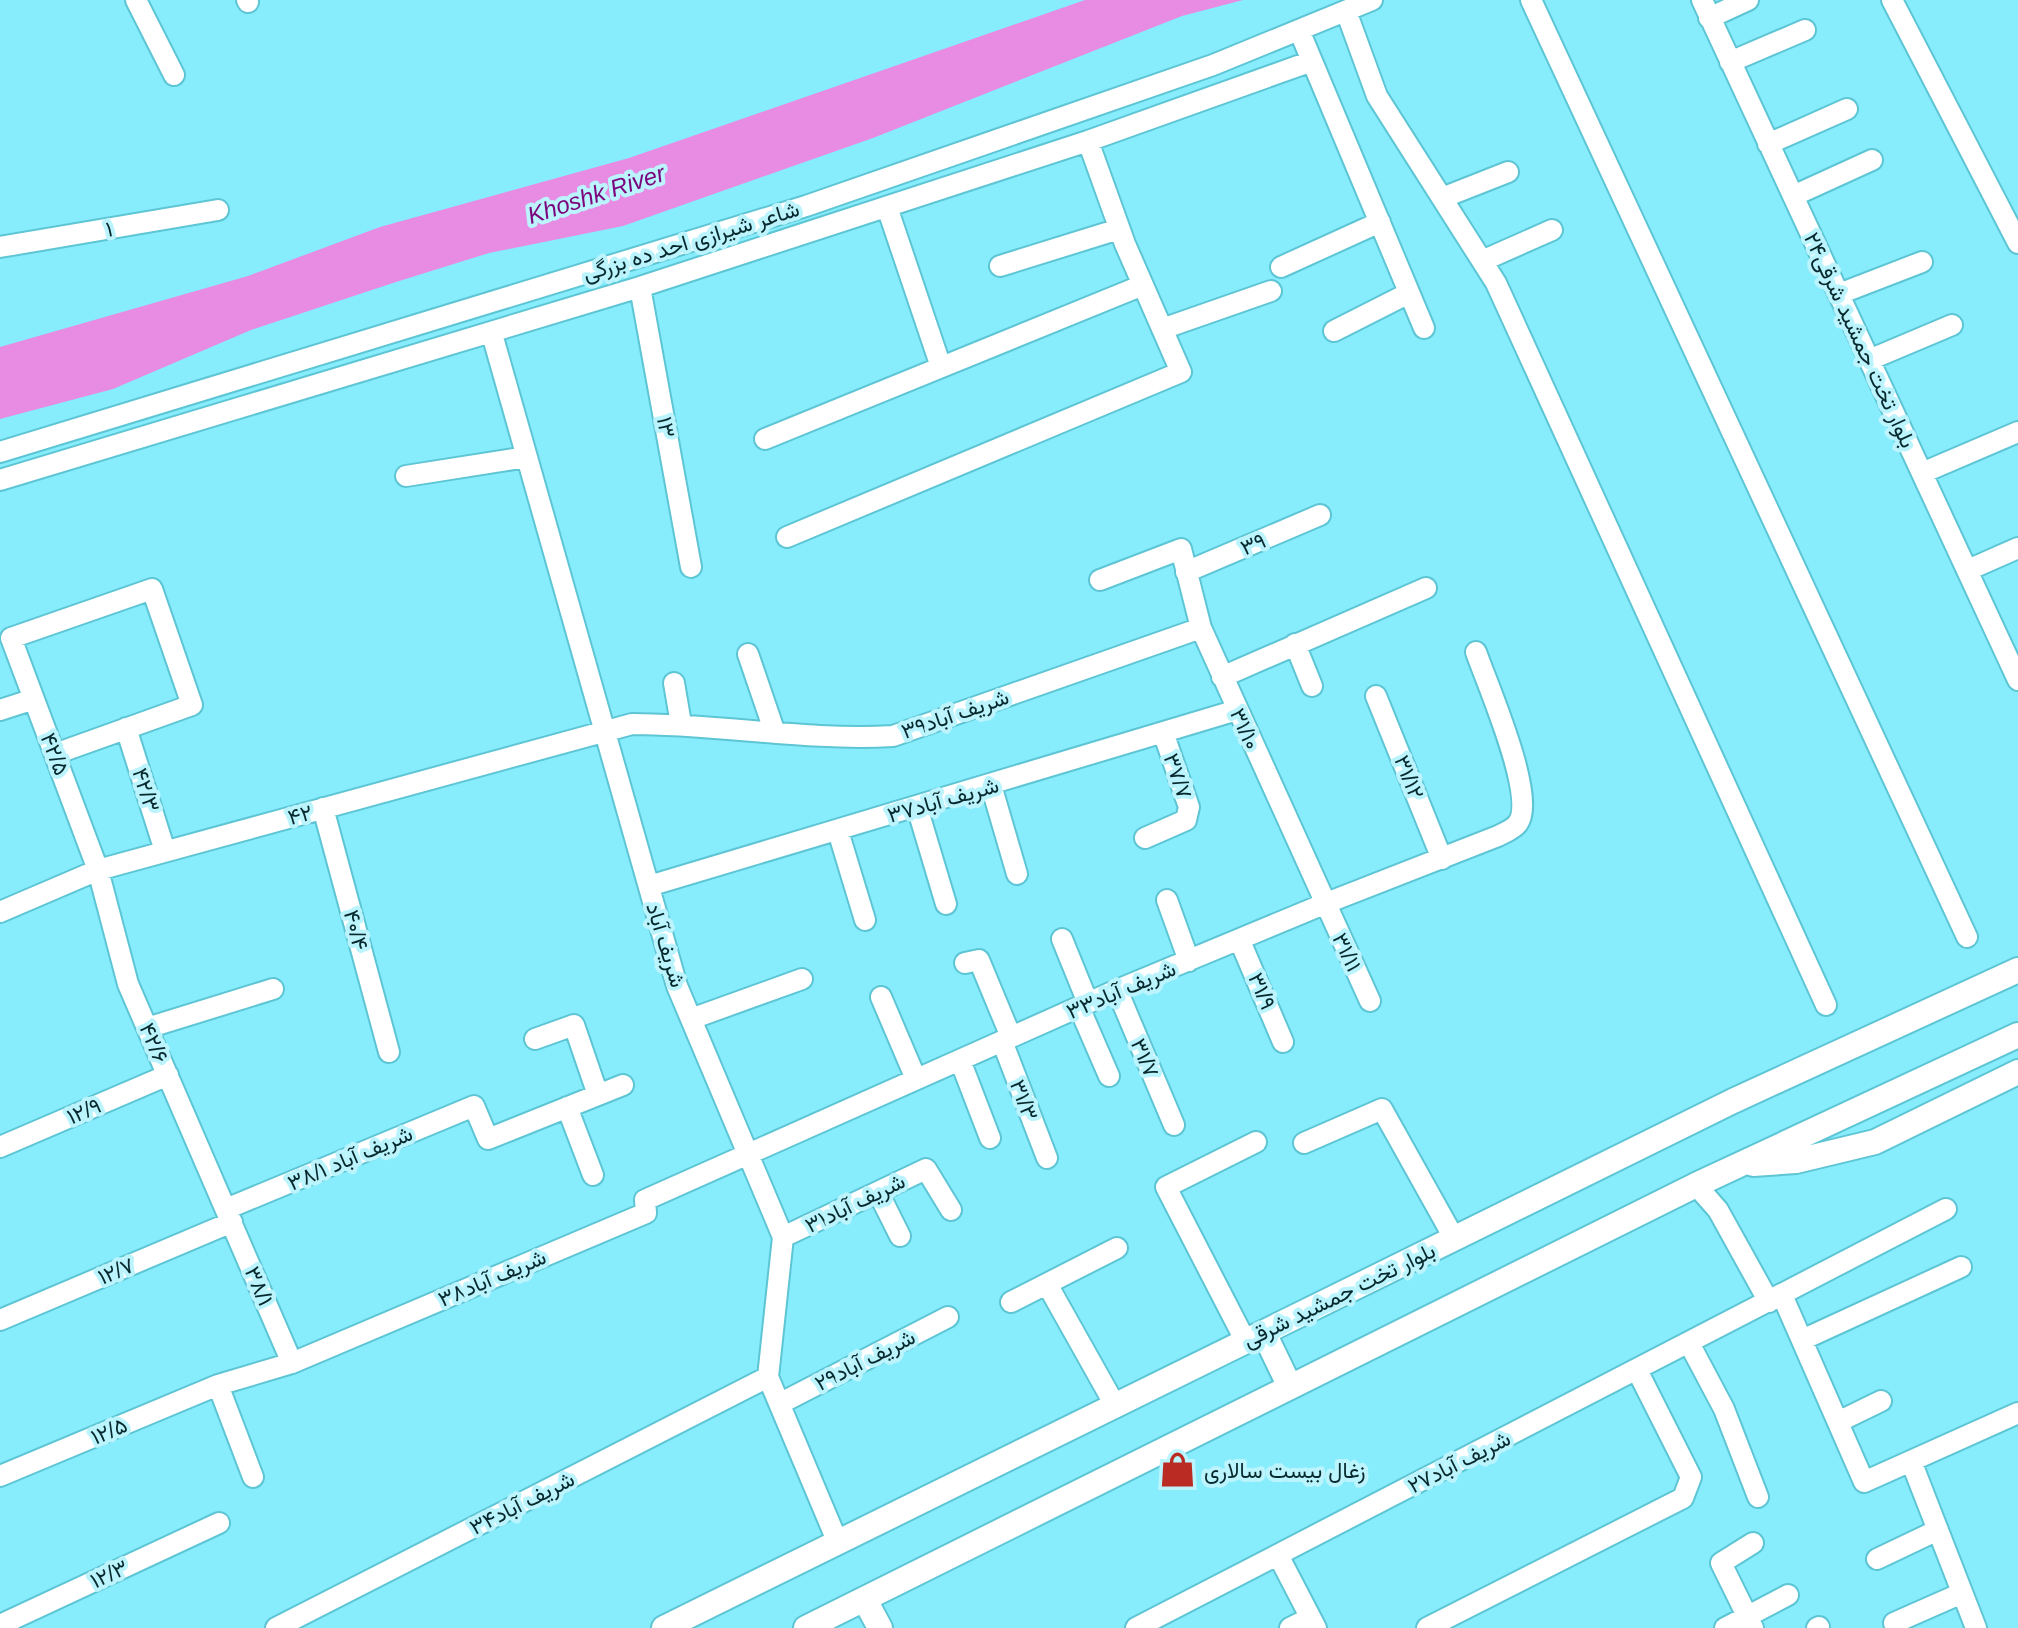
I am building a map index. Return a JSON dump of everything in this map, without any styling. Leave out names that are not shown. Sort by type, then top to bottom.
[{"type":"main road","name":"بلوار تخت جمشید شرقی","points":[[664,1628],[1733,1101],[2018,970]]},
{"type":"main road","points":[[806,1628],[1696,1185],[2018,1035]]},
{"type":"main road","points":[[1739,1165],[1796,1161],[1875,1142],[2018,1072]]},
{"type":"main road","points":[[1255,1337],[1290,1387]]},
{"type":"main road","points":[[865,1600],[880,1628]]},
{"type":"street","points":[[136,0],[174,75]]},
{"type":"street","name":"شاعر شیرازی احد ده بزرگی","points":[[0,452],[806,206],[1213,65],[1372,0]]},
{"type":"street","points":[[1531,0],[1967,937]]},
{"type":"street","points":[[1705,9],[1748,0]]},
{"type":"street","points":[[1892,0],[2018,243]]},
{"type":"street","name":"بلوار تخت جمشید شرقی۲۴","points":[[1705,9],[2018,680]]},
{"type":"street","points":[[1346,11],[1377,96],[1496,283],[1826,1005]]},
{"type":"street","points":[[1299,30],[1424,328]]},
{"type":"street","points":[[1730,62],[1805,30]]},
{"type":"street","points":[[0,480],[640,287],[1088,141],[1312,61]]},
{"type":"street","points":[[1768,144],[1847,109]]},
{"type":"street","points":[[787,537],[1181,372],[1119,229],[1088,141]]},
{"type":"street","points":[[1793,196],[1872,160]]},
{"type":"street","points":[[1442,198],[1508,172]]},
{"type":"street","points":[[887,207],[941,367]]},
{"type":"street","name":"۱","points":[[0,247],[218,210]]},
{"type":"street","points":[[1281,267],[1380,222]]},
{"type":"street","points":[[1000,266],[1119,229]]},
{"type":"street","points":[[1482,261],[1552,230]]},
{"type":"street","points":[[1839,294],[1922,262]]},
{"type":"street","points":[[765,439],[1143,285]]},
{"type":"street","name":"۱۳","points":[[640,287],[691,567]]},
{"type":"street","points":[[1162,329],[1271,291]]},
{"type":"street","points":[[1334,331],[1409,293]]},
{"type":"street","points":[[1869,360],[1952,325]]},
{"type":"street","name":"شریف آباد","points":[[492,334],[677,986],[783,1237],[768,1377]]},
{"type":"street","points":[[1922,473],[2018,432]]},
{"type":"street","points":[[406,476],[527,457]]},
{"type":"street","name":"۳۹","points":[[1186,572],[1320,515]]},
{"type":"street","points":[[1968,570],[2018,548]]},
{"type":"street","name":"۳۱/۱۰","points":[[1100,580],[1181,549],[1201,628],[1324,904]]},
{"type":"street","points":[[1222,677],[1426,588]]},
{"type":"street","name":"۴۲/۵","points":[[98,870],[11,638],[152,589],[192,705],[126,728]]},
{"type":"street","name":"شریف آباد۳۹","points":[[604,731],[632,724],[681,724],[841,739],[893,736],[1201,628]]},
{"type":"street","points":[[1295,644],[1312,686]]},
{"type":"street","name":"شریف آباد۳۳","points":[[749,1154],[1117,990],[1498,836],[1518,824],[1524,808],[1520,779],[1476,652]]},
{"type":"street","points":[[748,654],[775,733]]},
{"type":"street","points":[[674,683],[681,724]]},
{"type":"street","name":"۳۱/۱۲","points":[[1376,696],[1442,859]]},
{"type":"street","points":[[0,710],[34,699]]},
{"type":"street","name":"شریف آباد۳۷","points":[[649,886],[1164,735],[1237,710]]},
{"type":"street","points":[[55,754],[126,728]]},
{"type":"street","name":"۴۲/۳","points":[[126,728],[165,851]]},
{"type":"street","name":"۴۲","points":[[0,912],[98,870],[604,731]]},
{"type":"street","name":"۳۷/۷","points":[[1145,838],[1186,820],[1189,807],[1164,735]]},
{"type":"street","points":[[991,785],[1017,874]]},
{"type":"street","points":[[917,807],[946,904]]},
{"type":"street","name":"۴۰/۴","points":[[323,808],[389,1052]]},
{"type":"street","points":[[838,831],[865,920]]},
{"type":"street","name":"۴۲/۶","points":[[98,870],[128,984],[229,1216]]},
{"type":"street","points":[[1167,900],[1189,961]]},
{"type":"street","name":"۳۱/۱۱","points":[[1324,904],[1370,1001]]},
{"type":"street","points":[[1062,939],[1109,1076]]},
{"type":"street","name":"۳۱/۹","points":[[1240,941],[1283,1042]]},
{"type":"street","name":"۳۱/۳","points":[[965,963],[979,960],[1047,1158]]},
{"type":"street","points":[[691,1019],[802,979]]},
{"type":"street","points":[[147,1028],[273,989]]},
{"type":"street","name":"۳۱/۷","points":[[1117,990],[1174,1125]]},
{"type":"street","points":[[881,997],[916,1079]]},
{"type":"street","points":[[535,1039],[574,1025],[598,1095]]},
{"type":"street","points":[[960,1060],[990,1138]]},
{"type":"street","name":"۱۲/۹","points":[[0,1147],[168,1075]]},
{"type":"street","points":[[593,1175],[567,1107],[623,1085]]},
{"type":"street","name":"۳۸/۱ شریف آباد","points":[[229,1216],[474,1106],[488,1139],[567,1107]]},
{"type":"street","points":[[1304,1143],[1382,1109],[1454,1238]]},
{"type":"street","points":[[1255,1337],[1166,1187],[1256,1142]]},
{"type":"street","name":"شریف آباد۳۸","points":[[218,1385],[292,1363],[646,1213],[645,1200],[749,1154]]},
{"type":"street","name":"شریف آباد۳۱","points":[[783,1237],[926,1169],[951,1210]]},
{"type":"street","points":[[1696,1185],[1718,1210],[1802,1340],[1864,1482],[2018,1413]]},
{"type":"street","points":[[878,1192],[900,1236]]},
{"type":"street","name":"شریف آباد۲۷","points":[[1136,1628],[1946,1209]]},
{"type":"street","name":"۱۲/۷","points":[[0,1320],[229,1216]]},
{"type":"street","name":"۳۸/۱","points":[[229,1216],[292,1363]]},
{"type":"street","points":[[1011,1302],[1117,1248]]},
{"type":"street","points":[[1802,1340],[1961,1267]]},
{"type":"street","points":[[1047,1284],[1116,1407]]},
{"type":"street","name":"شریف آباد۲۹","points":[[781,1403],[948,1317]]},
{"type":"street","points":[[1689,1343],[1724,1409],[1758,1497]]},
{"type":"street","points":[[1427,1628],[1683,1498],[1691,1477],[1637,1370]]},
{"type":"street","points":[[768,1377],[838,1543]]},
{"type":"street","name":"شریف آباد۳۴","points":[[276,1628],[768,1377]]},
{"type":"street","points":[[218,1385],[253,1477]]},
{"type":"street","name":"۱۲/۵","points":[[0,1476],[218,1385]]},
{"type":"street","points":[[1838,1422],[1881,1401]]},
{"type":"street","points":[[1911,1461],[1976,1628]]},
{"type":"street","name":"۱۲/۳","points":[[0,1625],[219,1523]]},
{"type":"street","points":[[1877,1559],[1938,1530]]},
{"type":"street","points":[[1750,1622],[1721,1563],[1753,1543]]},
{"type":"street","points":[[1278,1555],[1313,1623],[1290,1628]]},
{"type":"street","points":[[1894,1623],[1962,1593]]},
{"type":"street","points":[[1725,1628],[1750,1622],[1788,1595]]},
{"type":"water","name":"Khoshk River","points":[[1085,0],[1243,0],[1182,16],[873,138],[623,226],[489,253],[251,330],[113,389],[0,419],[0,347],[248,276],[380,227],[629,158]]},
{"type":"place","name":"زغال بیست سالاری","points":[[1178,1470]]}]
